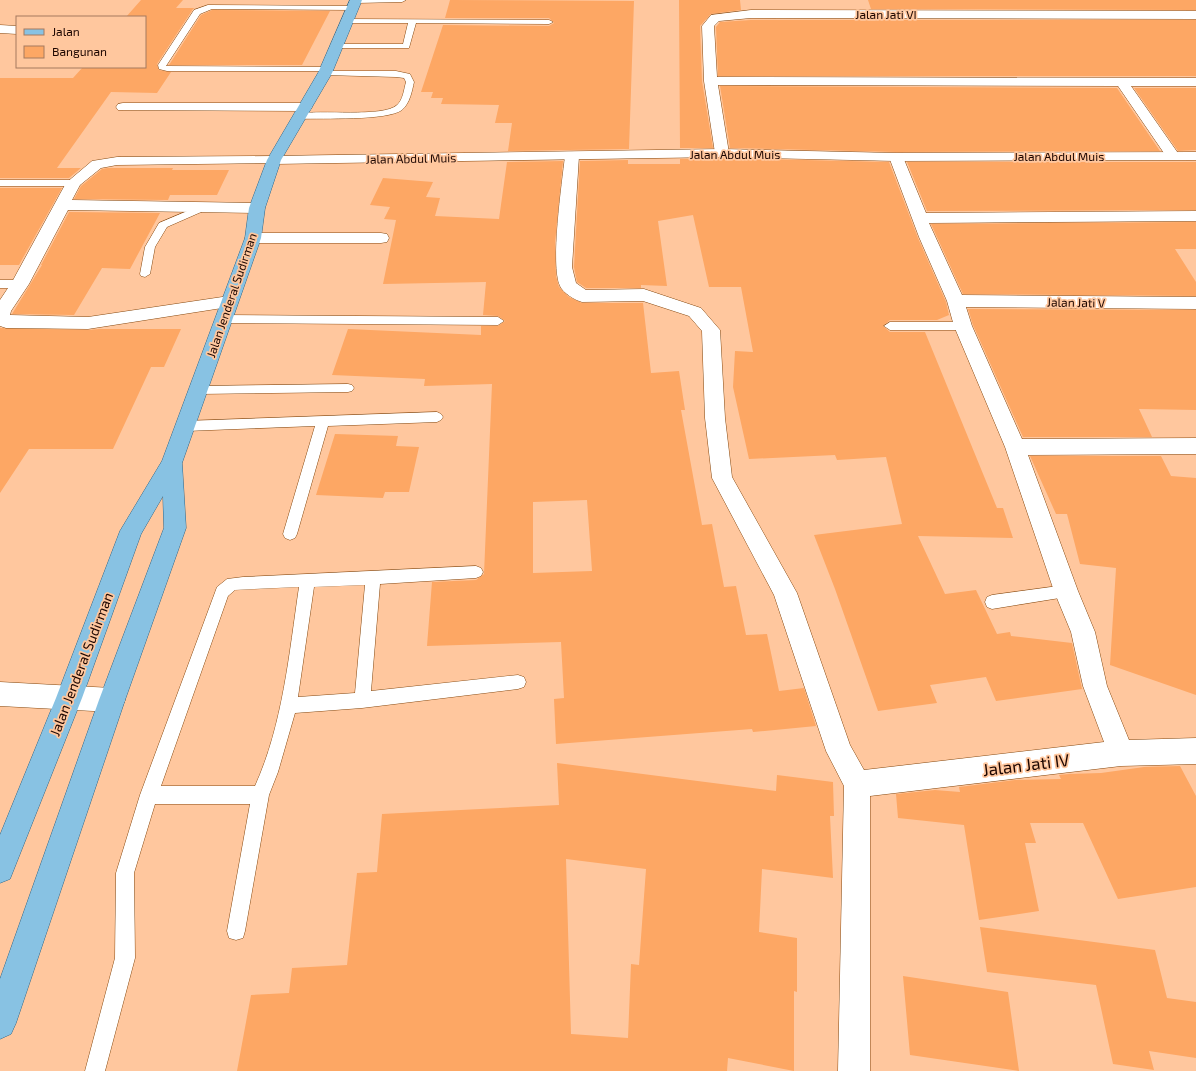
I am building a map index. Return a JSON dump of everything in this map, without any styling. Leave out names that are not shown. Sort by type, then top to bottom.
[{"type":"main road","name":"Jalan Jenderal Sudirman","points":[[0,869],[69,698],[131,532],[172,463],[253,238],[257,208],[274,160],[326,71],[353,8]]},
{"type":"main road","name":"Jalan Jenderal Sudirman","points":[[0,1023],[112,700],[175,528],[172,463]]},
{"type":"street","name":"Jalan Jati VI","points":[[722,153],[711,81],[708,26],[715,18],[751,14],[1196,15]]},
{"type":"street","points":[[0,29],[16,30]]},
{"type":"street","points":[[711,81],[1196,82]]},
{"type":"street","points":[[1122,82],[1173,156]]},
{"type":"street","points":[[123,108],[303,111]]},
{"type":"street","name":"Jalan Abdul Muis","points":[[74,183],[98,164],[117,161],[722,153],[896,157],[1196,156]]},
{"type":"street","points":[[572,156],[564,267],[568,285],[582,296],[644,295],[695,312],[711,330],[716,418],[722,478],[786,593],[839,750],[857,784],[854,1071]]},
{"type":"street","points":[[896,157],[922,218],[928,237],[956,301],[963,326],[1015,448],[1066,591],[1083,632],[1098,694],[1121,753]]},
{"type":"street","points":[[74,183],[20,284],[2,310],[1,316],[6,322],[88,323],[229,302]]},
{"type":"street","points":[[62,205],[257,208]]},
{"type":"street","points":[[922,218],[1196,216]]},
{"type":"street","points":[[253,238],[380,238]]},
{"type":"street","name":"Jalan Jati V","points":[[956,301],[1196,303]]},
{"type":"street","points":[[1015,448],[1196,446]]},
{"type":"street","points":[[0,694],[112,700]]},
{"type":"street","name":"Jalan Jati IV","points":[[857,784],[1121,753],[1196,751]]},
{"type":"lane","points":[[303,111],[376,114],[396,110],[404,102],[410,82],[407,76],[396,74],[326,71],[167,69],[162,67],[162,65],[197,12],[204,8],[353,8],[402,2]]},
{"type":"lane","points":[[353,8],[413,21],[549,22]]},
{"type":"lane","points":[[337,46],[406,46],[413,21]]},
{"type":"lane","points":[[0,183],[74,183]]},
{"type":"lane","points":[[145,274],[150,247],[163,225],[204,207]]},
{"type":"lane","points":[[0,284],[20,284]]},
{"type":"lane","points":[[223,319],[498,321]]},
{"type":"lane","points":[[890,326],[963,326]]},
{"type":"lane","points":[[198,390],[348,388]]},
{"type":"lane","points":[[186,426],[437,417]]},
{"type":"lane","points":[[290,534],[323,421]]},
{"type":"lane","points":[[95,1071],[125,958],[125,873],[148,795],[222,592],[232,584],[243,583],[476,572]]},
{"type":"lane","points":[[362,700],[373,578]]},
{"type":"lane","points":[[236,931],[260,795],[270,772],[289,706],[307,581]]},
{"type":"lane","points":[[992,602],[1066,591]]},
{"type":"lane","points":[[289,706],[362,700],[518,682]]},
{"type":"lane","points":[[148,795],[260,795]]},
{"type":"building","points":[[141,0],[183,0],[176,8],[195,8],[157,64],[159,70],[171,72],[157,93],[111,92],[57,168],[81,168],[69,178],[0,178],[0,78],[73,78],[82,68],[146,68],[146,16],[127,16]]},
{"type":"building","points":[[450,0],[634,1],[629,149],[508,151],[512,123],[495,123],[499,105],[441,104],[443,98],[431,98],[433,92],[421,92],[443,25],[549,26],[554,23],[549,18],[445,18]]},
{"type":"building","points":[[679,0],[740,0],[741,10],[711,14],[700,26],[702,81],[713,148],[680,148]]},
{"type":"building","points":[[868,0],[1196,0],[1196,10],[871,9]]},
{"type":"building","points":[[212,10],[330,11],[302,65],[169,65],[201,15]]},
{"type":"building","points":[[751,20],[1196,20],[1196,76],[718,76],[716,27],[720,22]]},
{"type":"building","points":[[720,86],[1117,88],[1160,151],[896,152],[730,148]]},
{"type":"building","points":[[1134,88],[1196,88],[1196,150],[1178,151]]},
{"type":"building","points":[[722,158],[889,162],[918,238],[946,302],[949,315],[937,320],[890,320],[883,326],[890,332],[925,332],[997,508],[1003,508],[1013,538],[918,536],[945,594],[976,590],[997,634],[1010,632],[1011,636],[1072,643],[1082,689],[996,701],[986,677],[930,685],[937,703],[878,711],[835,589],[814,535],[902,524],[886,457],[837,460],[835,455],[749,459],[733,387],[735,351],[753,352],[741,287],[709,287],[693,215],[658,221],[667,286],[641,285],[641,288],[586,288],[577,282],[574,267],[580,161],[628,160],[628,164],[680,164],[680,159]]},
{"type":"building","points":[[563,161],[555,243],[556,276],[559,287],[569,297],[582,303],[643,303],[651,373],[679,371],[685,410],[681,410],[702,525],[712,524],[724,587],[736,586],[746,635],[767,634],[779,691],[804,688],[816,726],[753,732],[752,729],[556,744],[554,699],[564,698],[561,642],[427,646],[432,582],[476,580],[484,574],[492,384],[424,386],[425,379],[332,375],[348,329],[481,335],[481,326],[498,326],[505,321],[498,316],[483,315],[486,282],[383,284],[396,220],[384,219],[390,207],[370,205],[383,178],[433,182],[426,197],[440,198],[435,216],[499,219],[507,162]],"holes":[[[587,500],[592,571],[533,573],[533,502]]]},
{"type":"building","points":[[907,162],[1196,162],[1196,210],[927,211]]},
{"type":"building","points":[[102,169],[229,170],[217,195],[170,195],[168,200],[74,199],[81,186]]},
{"type":"building","points":[[0,188],[62,188],[19,265],[0,265]]},
{"type":"building","points":[[69,212],[160,213],[130,269],[102,268],[74,315],[12,314],[42,265]]},
{"type":"building","points":[[1196,222],[1196,249],[1175,249],[1196,282],[1196,296],[963,294],[931,224]]},
{"type":"building","points":[[968,309],[1196,310],[1196,410],[1139,409],[1152,437],[1023,437],[973,325]]},
{"type":"building","points":[[0,328],[88,330],[181,329],[164,367],[151,367],[113,449],[29,449],[0,493]]},
{"type":"building","points":[[335,434],[398,436],[396,446],[419,447],[409,492],[385,492],[383,498],[316,495]]},
{"type":"building","points":[[1030,456],[1161,456],[1171,476],[1196,478],[1196,695],[1110,665],[1116,568],[1080,564],[1067,514],[1056,514]]},
{"type":"building","points":[[557,763],[776,791],[777,775],[833,782],[834,816],[830,816],[833,878],[762,869],[759,932],[797,938],[797,992],[794,991],[794,1071],[728,1058],[727,1071],[237,1071],[251,995],[289,993],[292,968],[347,965],[357,873],[377,872],[382,814],[559,805]],"holes":[[[566,859],[646,869],[639,965],[631,964],[628,1038],[571,1034]]]},
{"type":"building","points":[[1180,766],[1196,796],[1196,887],[1118,899],[1083,823],[1030,823],[1036,843],[1025,843],[1039,911],[979,920],[964,825],[898,818],[896,794],[935,790],[960,792],[959,787],[1015,780],[1061,779],[1059,775],[1101,773],[1144,767]]},
{"type":"building","points":[[980,927],[1155,950],[1167,998],[1196,1002],[1196,1058],[1149,1051],[1154,1070],[1113,1064],[1096,985],[987,972]]},
{"type":"building","points":[[903,976],[1008,992],[1019,1071],[910,1055]]}]
